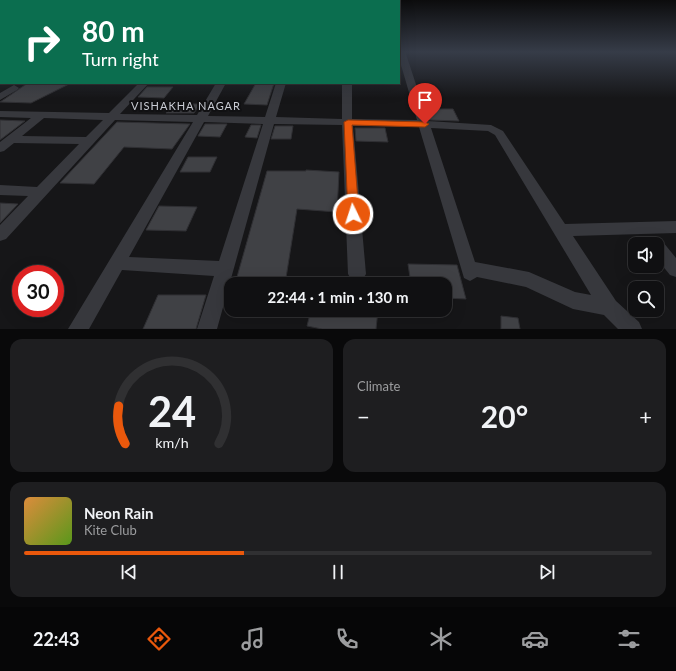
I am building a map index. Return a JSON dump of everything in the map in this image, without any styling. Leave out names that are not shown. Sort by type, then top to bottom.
[{"type":"street","points":[[406,67],[470,271],[529,280],[573,300],[609,307]]},
{"type":"street","points":[[0,235],[143,84]]},
{"type":"street","points":[[78,329],[220,84]]},
{"type":"street","points":[[211,328],[225,269],[281,84]]},
{"type":"street","points":[[346,84],[357,274]]},
{"type":"street","points":[[0,97],[14,88]]},
{"type":"street","points":[[0,114],[111,118],[200,118],[425,124],[478,126],[491,128],[499,133],[609,307],[632,329]]},
{"type":"street","points":[[0,148],[40,116]]},
{"type":"street","points":[[10,139],[90,141]]},
{"type":"street","points":[[0,190],[41,192]]},
{"type":"street","points":[[560,230],[676,227]]},
{"type":"street","points":[[641,228],[648,237]]},
{"type":"street","points":[[664,255],[676,270]]},
{"type":"street","points":[[116,264],[225,269]]},
{"type":"building","points":[[27,84],[69,84],[31,103],[0,102]]},
{"type":"building","points":[[255,84],[274,84],[267,105],[244,104]]},
{"type":"building","points":[[147,87],[173,87],[164,98],[138,97]]},
{"type":"building","points":[[173,104],[200,104],[194,113],[166,113]]},
{"type":"building","points":[[425,109],[453,109],[459,121],[429,120]]},
{"type":"building","points":[[0,120],[25,121],[0,140]]},
{"type":"building","points":[[117,122],[190,124],[172,149],[124,147],[94,184],[60,183]]},
{"type":"building","points":[[205,124],[227,124],[220,137],[198,136]]},
{"type":"building","points":[[251,125],[261,125],[257,138],[245,137]]},
{"type":"building","points":[[275,126],[293,126],[291,139],[271,139]]},
{"type":"building","points":[[355,128],[385,128],[388,142],[356,141]]},
{"type":"building","points":[[188,157],[217,157],[210,172],[180,172]]},
{"type":"building","points":[[267,171],[339,172],[337,212],[297,209],[286,277],[237,277]]},
{"type":"building","points":[[0,203],[18,204],[0,223]]},
{"type":"building","points":[[159,206],[197,207],[186,231],[146,230]]},
{"type":"building","points":[[408,264],[457,265],[466,299],[452,298],[452,277],[410,277]]},
{"type":"building","points":[[158,295],[206,295],[196,329],[143,329]]},
{"type":"building","points":[[501,316],[518,318],[520,329],[501,329]]},
{"type":"building","points":[[309,317],[377,317],[376,329],[322,329],[307,326]]},
{"type":"district","name":"VISHAKHA NAGAR","points":[[186,105]]},
{"type":"route","points":[[353,214],[348,122],[425,124]]}]
